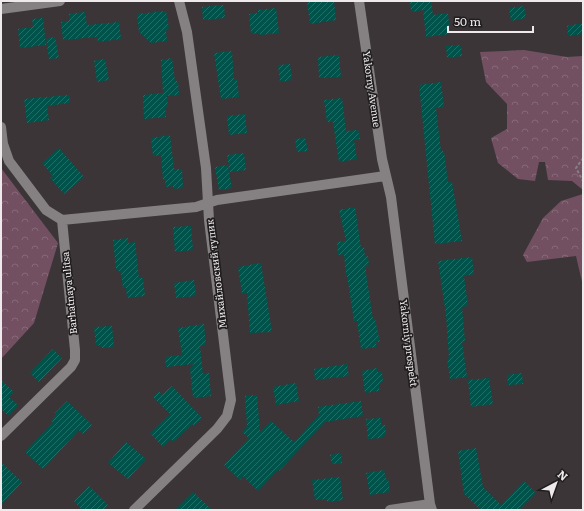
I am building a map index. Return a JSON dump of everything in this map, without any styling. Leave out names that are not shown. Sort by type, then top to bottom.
[{"type":"street","points":[[1,9],[60,1]]},
{"type":"street","name":"Михайловский тупик","points":[[134,510],[217,429],[227,416],[231,400],[208,203],[206,168],[186,32],[179,1]]},
{"type":"street","name":"Yakorny Avenue","points":[[359,1],[386,176]]},
{"type":"street","points":[[1,127],[2,144],[9,161],[46,210],[62,220],[196,207],[208,203],[386,176]]},
{"type":"street","name":"Yakorniy prospekt","points":[[386,176],[391,197],[431,507]]},
{"type":"street","name":"Barhatnaya ulitsa","points":[[1,436],[71,367],[75,360],[62,220]]},
{"type":"street","points":[[390,510],[431,507]]},
{"type":"path","points":[[583,158],[576,168],[583,181]]},
{"type":"green space","points":[[524,50],[567,57],[583,56],[583,190],[572,181],[548,180],[545,162],[539,162],[535,181],[518,179],[498,163],[491,138],[507,129],[507,104],[486,82],[480,52]]},
{"type":"green space","points":[[1,168],[58,243],[34,323],[1,359]]},
{"type":"green space","points":[[583,194],[583,286],[576,256],[527,262],[523,255],[543,218],[561,201]]},
{"type":"building","points":[[307,1],[334,1],[336,20],[310,24]]},
{"type":"building","points":[[410,1],[431,1],[433,15],[448,13],[450,34],[426,37],[423,10],[411,12]]},
{"type":"building","points":[[224,5],[225,18],[203,20],[202,7]]},
{"type":"building","points":[[524,6],[526,18],[511,21],[509,8]]},
{"type":"building","points":[[276,8],[279,33],[260,35],[260,33],[251,34],[249,14],[258,13],[258,10]]},
{"type":"building","points":[[166,11],[169,28],[166,31],[167,41],[151,43],[139,32],[137,14]]},
{"type":"building","points":[[85,12],[87,25],[119,22],[121,39],[98,42],[97,37],[63,40],[61,22],[69,21],[69,14]]},
{"type":"building","points":[[43,18],[46,45],[20,48],[18,29],[33,27],[32,19]]},
{"type":"building","points":[[583,23],[583,34],[568,36],[567,26]]},
{"type":"building","points":[[55,37],[59,58],[49,59],[46,39]]},
{"type":"building","points":[[461,45],[462,56],[447,58],[446,46]]},
{"type":"building","points":[[232,51],[234,80],[237,79],[239,97],[221,99],[214,53]]},
{"type":"building","points":[[339,55],[341,77],[319,78],[318,57]]},
{"type":"building","points":[[172,58],[175,81],[178,81],[179,95],[167,96],[168,107],[165,107],[166,117],[144,119],[143,95],[163,93],[161,60]]},
{"type":"building","points":[[105,59],[109,80],[97,82],[94,61]]},
{"type":"building","points":[[290,64],[292,80],[280,82],[278,65]]},
{"type":"building","points":[[441,82],[444,107],[436,108],[441,151],[444,151],[448,182],[452,182],[462,241],[435,244],[419,85]]},
{"type":"building","points":[[69,95],[70,103],[47,106],[49,120],[27,123],[24,99]]},
{"type":"building","points":[[342,98],[346,131],[358,130],[360,139],[354,140],[357,159],[339,162],[333,122],[327,122],[324,100]]},
{"type":"building","points":[[245,114],[247,133],[229,135],[227,116]]},
{"type":"building","points":[[170,135],[174,169],[182,169],[183,188],[173,189],[173,186],[166,187],[165,180],[163,180],[161,155],[153,156],[151,138]]},
{"type":"building","points":[[305,138],[308,151],[297,152],[295,139]]},
{"type":"building","points":[[59,148],[84,177],[64,194],[50,178],[53,176],[42,163]]},
{"type":"building","points":[[244,153],[246,170],[230,172],[227,155]]},
{"type":"building","points":[[228,165],[232,188],[219,190],[215,167]]},
{"type":"building","points":[[355,207],[361,248],[364,247],[365,257],[368,256],[369,266],[366,266],[366,273],[373,319],[375,319],[380,342],[376,342],[377,347],[361,349],[357,321],[354,321],[344,254],[338,255],[337,242],[346,241],[339,210]]},
{"type":"building","points":[[191,226],[193,250],[175,252],[173,227]]},
{"type":"building","points":[[128,238],[128,243],[135,242],[139,278],[143,278],[145,296],[127,298],[126,288],[123,288],[121,273],[116,269],[113,240]]},
{"type":"building","points":[[472,257],[474,274],[464,276],[468,306],[462,307],[465,341],[462,342],[467,377],[450,379],[447,358],[449,358],[446,315],[438,261]]},
{"type":"building","points":[[261,263],[272,332],[250,333],[247,293],[242,294],[238,267]]},
{"type":"building","points":[[194,280],[196,296],[176,298],[174,283]]},
{"type":"building","points":[[204,324],[206,345],[200,346],[203,374],[209,373],[211,396],[193,398],[190,369],[194,364],[166,367],[165,357],[182,355],[178,328]]},
{"type":"building","points":[[112,326],[114,347],[101,348],[100,345],[96,346],[94,327]]},
{"type":"building","points":[[53,349],[62,358],[39,382],[30,373]]},
{"type":"building","points":[[347,364],[349,376],[315,380],[314,369]]},
{"type":"building","points":[[377,368],[378,372],[382,372],[383,382],[380,383],[379,391],[365,393],[362,371]]},
{"type":"building","points":[[522,373],[523,384],[508,385],[507,375]]},
{"type":"building","points":[[489,378],[493,404],[471,407],[468,380]]},
{"type":"building","points":[[1,380],[14,392],[9,397],[18,405],[9,416],[1,409]]},
{"type":"building","points":[[296,383],[299,401],[276,405],[273,387]]},
{"type":"building","points":[[172,386],[202,418],[173,442],[171,439],[163,447],[150,433],[170,414],[153,397],[159,391],[162,395]]},
{"type":"building","points":[[257,395],[260,432],[271,421],[294,442],[319,415],[318,407],[361,401],[363,416],[325,422],[258,491],[243,476],[240,480],[224,465],[249,438],[242,432],[247,426],[245,396]]},
{"type":"building","points":[[67,401],[92,425],[83,434],[79,430],[43,469],[25,452],[53,422],[51,421],[56,415],[55,413]]},
{"type":"building","points":[[381,418],[381,425],[385,425],[386,435],[383,435],[383,438],[368,439],[366,419]]},
{"type":"building","points":[[126,442],[146,459],[128,479],[108,463]]},
{"type":"building","points":[[476,448],[483,487],[501,505],[524,481],[536,493],[519,510],[481,510],[464,494],[458,451]]},
{"type":"building","points":[[341,453],[342,463],[332,464],[330,455]]},
{"type":"building","points":[[1,462],[22,482],[1,505]]},
{"type":"building","points":[[384,470],[386,479],[388,478],[390,492],[370,495],[366,473]]},
{"type":"building","points":[[340,477],[343,500],[327,502],[327,499],[315,500],[312,480]]},
{"type":"building","points":[[89,486],[108,505],[103,510],[82,510],[74,501]]},
{"type":"building","points":[[193,492],[212,510],[175,510]]}]
